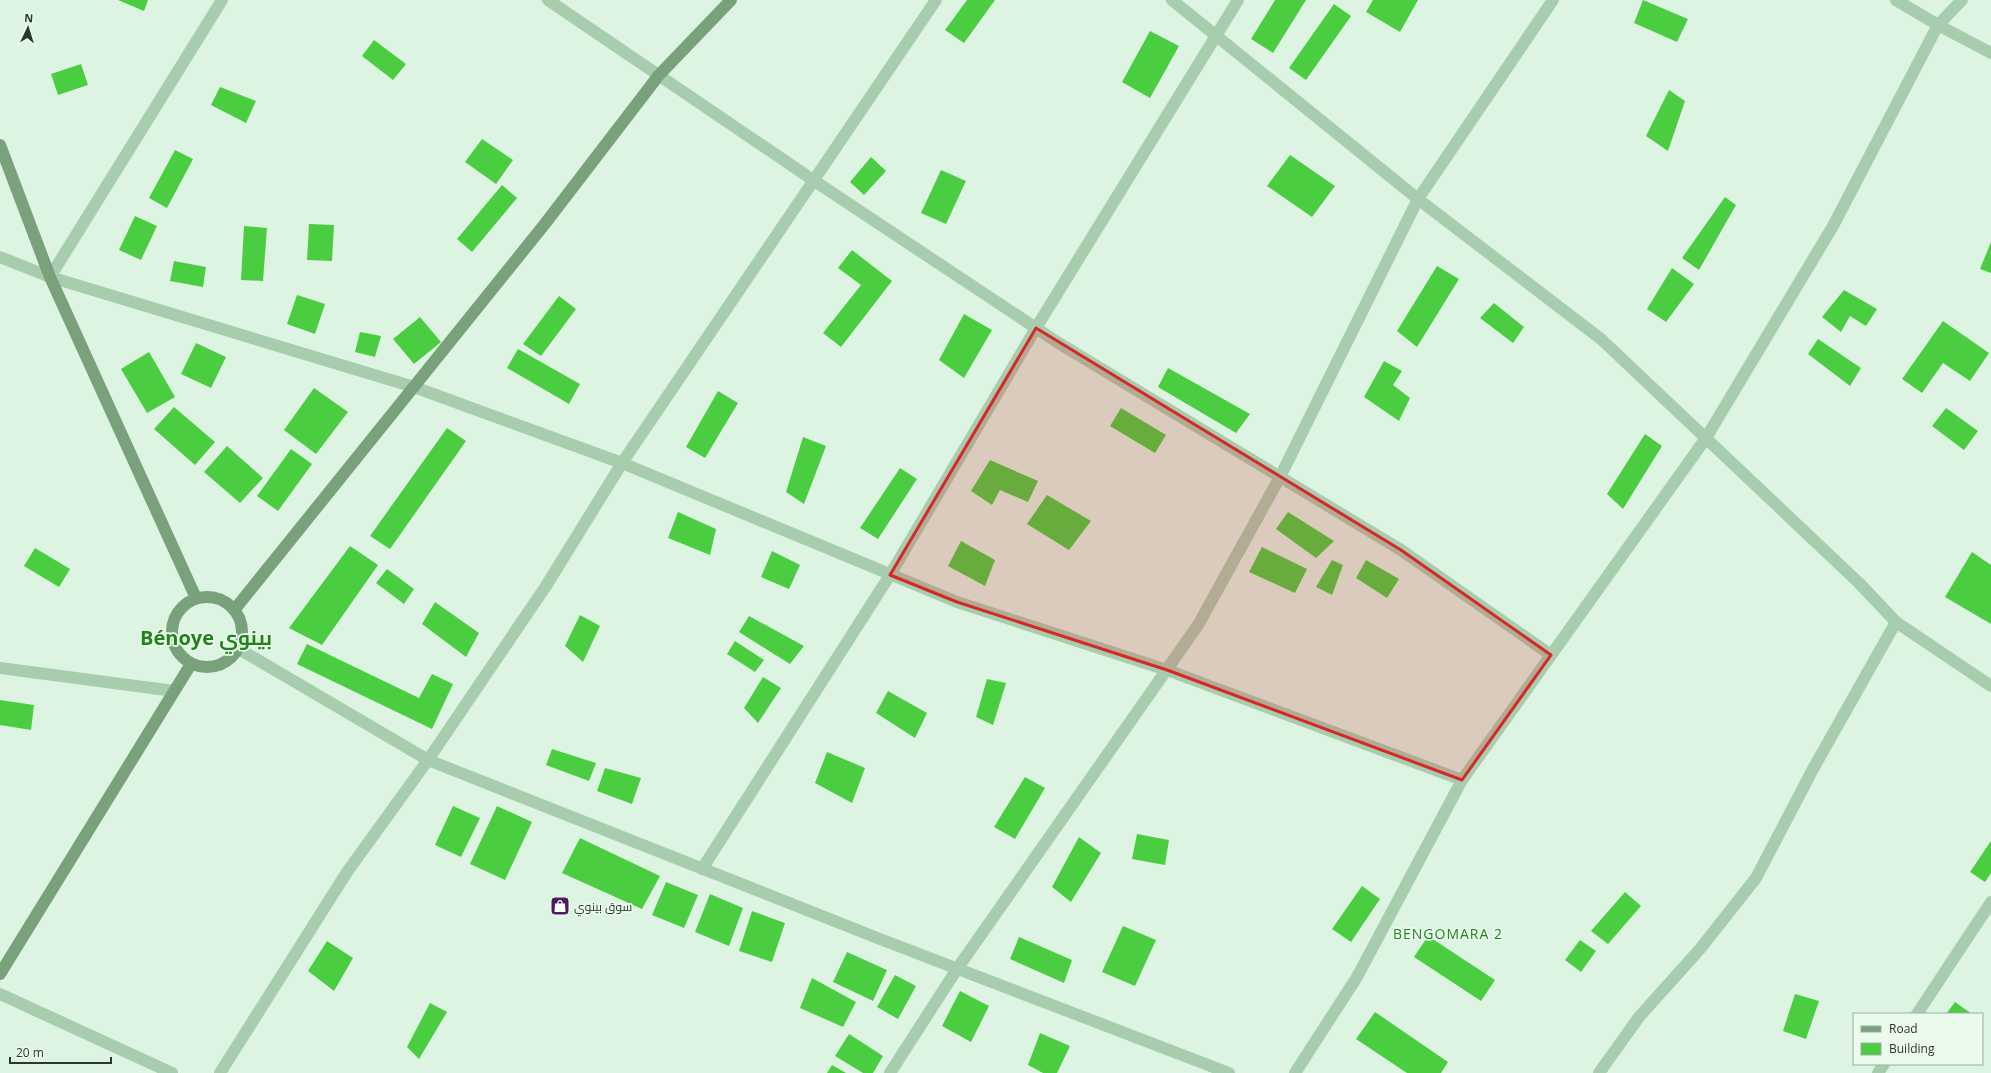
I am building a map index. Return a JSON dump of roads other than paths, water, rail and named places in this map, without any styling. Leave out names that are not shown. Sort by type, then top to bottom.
[{"type":"street","points":[[50,277],[222,0]]},
{"type":"street","points":[[548,0],[813,180],[1036,328],[1401,550],[1552,655]]},
{"type":"street","points":[[235,609],[544,225],[659,75],[731,0]]},
{"type":"street","points":[[220,1073],[347,872],[428,760],[546,586],[622,463],[936,0]]},
{"type":"street","points":[[1172,0],[1418,199],[1601,339],[1859,583],[1896,622],[1991,686]]},
{"type":"street","points":[[702,869],[890,575],[1036,328],[1238,0]]},
{"type":"street","points":[[890,1073],[957,969],[1198,625],[1280,477],[1418,199],[1553,0]]},
{"type":"street","points":[[1896,0],[1938,25],[1991,53]]},
{"type":"street","points":[[1294,1073],[1357,977],[1462,780],[1706,438],[1833,226],[1938,25],[1962,0]]},
{"type":"street","points":[[0,145],[50,277],[196,598]]},
{"type":"street","points":[[0,257],[50,277],[414,386],[622,463],[957,602],[1167,670],[1462,780]]},
{"type":"street","points":[[210,597],[224,600],[235,609],[242,621],[243,635],[239,649],[231,659],[218,666],[204,668],[191,664],[180,655],[173,643],[171,629],[176,616],[184,605],[196,598],[210,597]]},
{"type":"street","points":[[1599,1073],[1639,1017],[1700,948],[1756,878],[1812,769],[1896,622]]},
{"type":"street","points":[[239,649],[428,760],[957,969],[1229,1073]]},
{"type":"street","points":[[0,974],[191,664]]},
{"type":"street","points":[[0,668],[174,691]]},
{"type":"street","points":[[1918,1013],[1991,902]]},
{"type":"street","points":[[0,994],[172,1073]]},
{"type":"place","name":"سوق بينوي","points":[[560,906]]},
{"type":"district","name":"Bénoye بينوي","points":[[206,637]]},
{"type":"district","name":"BENGOMARA 2","points":[[1448,933]]}]
